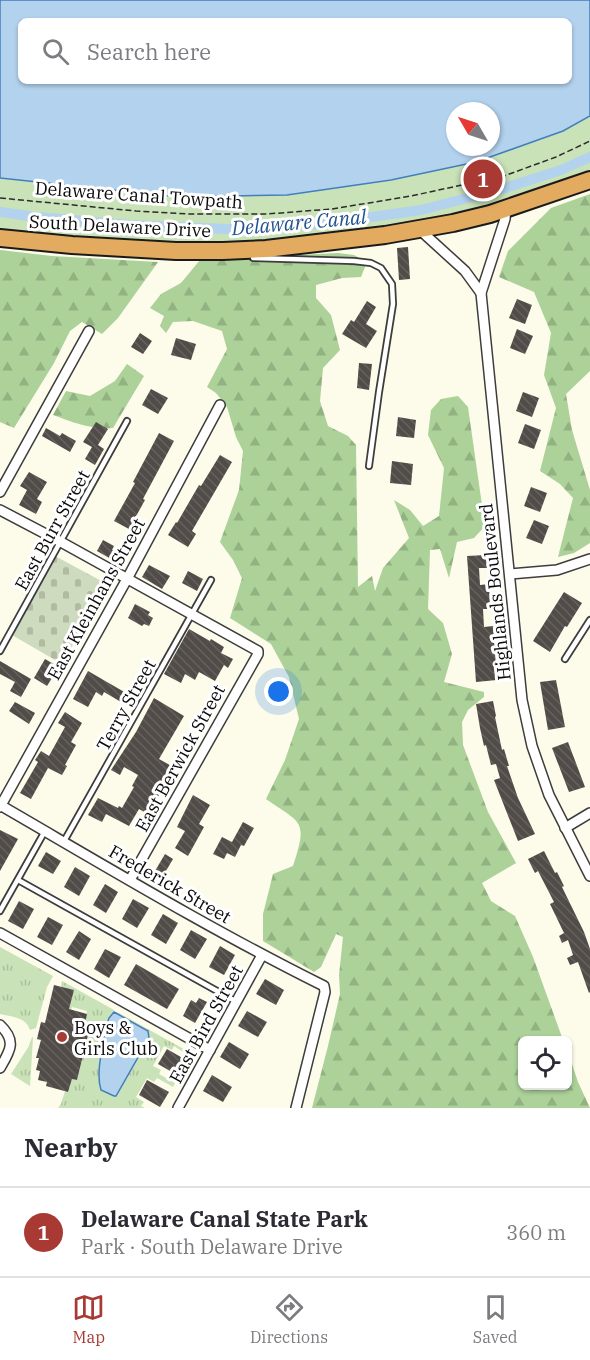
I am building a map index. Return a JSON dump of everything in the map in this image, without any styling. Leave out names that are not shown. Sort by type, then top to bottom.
[{"type":"highway","name":"South Delaware Drive","points":[[0,238],[133,249],[223,251],[266,249],[420,230],[468,220],[590,180]]},
{"type":"street","name":"Highlands Boulevard","points":[[506,209],[482,293],[519,676],[532,746],[549,795],[590,876]]},
{"type":"street","points":[[420,230],[465,271],[482,293]]},
{"type":"street","points":[[0,492],[89,331]]},
{"type":"street","name":"East Kleinhans Street","points":[[0,806],[127,579],[220,405]]},
{"type":"street","points":[[0,510],[193,614]]},
{"type":"street","points":[[510,574],[556,570],[590,559]]},
{"type":"street","name":"East Berwick Street","points":[[130,880],[258,654],[258,651],[193,614]]},
{"type":"street","name":"Frederick Street","points":[[0,806],[262,955],[324,986],[296,1108]]},
{"type":"street","points":[[565,828],[590,813]]},
{"type":"street","points":[[0,933],[210,1050]]},
{"type":"street","name":"East Bird Street","points":[[178,1108],[262,955]]},
{"type":"street","points":[[0,1025],[6,1030],[11,1049],[0,1068]]},
{"type":"lane","points":[[223,251],[247,257],[371,263],[381,268],[387,276],[392,284],[393,304],[369,466]]},
{"type":"lane","name":"East Burr Street","points":[[0,651],[127,421]]},
{"type":"lane","name":"Terry Street","points":[[63,843],[211,580]]},
{"type":"lane","points":[[565,659],[590,620]]},
{"type":"lane","points":[[0,911],[45,831]]},
{"type":"lane","points":[[18,880],[237,1002]]},
{"type":"path","name":"Delaware Canal Towpath","points":[[0,198],[136,211],[190,213],[267,214],[332,209],[411,196],[504,176],[556,157],[590,141]]},
{"type":"green space","points":[[590,116],[590,172],[481,210],[415,225],[270,242],[195,244],[130,242],[0,230],[0,178],[179,197],[391,180],[500,156],[500,153],[563,131]]},
{"type":"green space","points":[[590,194],[590,371],[566,394],[572,430],[590,490],[590,543],[574,553],[558,557],[573,498],[560,484],[540,471],[556,408],[544,375],[551,333],[534,292],[499,277],[508,251],[551,208]]},
{"type":"green space","points":[[0,250],[52,256],[158,262],[118,318],[102,334],[82,322],[70,331],[54,363],[14,428],[0,422]]},
{"type":"green space","points":[[338,253],[354,255],[367,262],[361,277],[342,278],[316,285],[316,298],[331,315],[340,350],[323,368],[320,401],[328,426],[348,436],[356,445],[358,587],[372,576],[375,591],[383,568],[409,538],[394,500],[410,510],[423,526],[439,516],[444,468],[428,435],[431,410],[441,399],[458,396],[468,407],[485,526],[474,538],[457,542],[449,578],[440,549],[430,550],[428,609],[443,623],[452,654],[444,682],[484,692],[484,697],[468,710],[462,722],[463,745],[488,812],[516,863],[482,883],[491,901],[515,916],[533,957],[562,1036],[518,1036],[518,1090],[572,1090],[572,1064],[590,1108],[312,1108],[340,994],[339,975],[343,937],[336,934],[321,967],[314,972],[263,941],[263,914],[273,874],[293,866],[300,840],[299,825],[288,814],[266,799],[285,760],[299,719],[289,677],[271,644],[230,618],[242,578],[220,542],[239,490],[243,451],[227,407],[216,393],[207,387],[227,349],[222,331],[193,321],[173,322],[166,333],[160,326],[164,316],[150,308],[161,294],[181,283],[200,260]]},
{"type":"green space","points":[[127,364],[144,376],[113,428],[90,427],[53,415],[66,391],[90,396],[115,381]]},
{"type":"green space","points":[[55,556],[107,584],[62,664],[12,635]]},
{"type":"green space","points":[[0,947],[53,976],[47,987],[36,1028],[30,1030],[22,1020],[0,1014]]},
{"type":"green space","points":[[62,981],[114,1010],[110,1019],[117,1012],[191,1053],[189,1056],[174,1046],[172,1050],[164,1046],[153,1066],[161,1070],[159,1074],[175,1083],[173,1087],[157,1078],[154,1082],[147,1078],[136,1097],[144,1102],[141,1106],[145,1108],[58,1108],[65,1091],[68,1092],[72,1079],[77,1080],[88,1035],[83,1033],[87,1011],[72,1007],[71,1010],[59,1007]]},
{"type":"green space","points":[[32,1037],[30,1086],[11,1074],[29,1046]]},
{"type":"water","points":[[0,0],[590,0],[590,116],[563,131],[500,153],[500,102],[446,102],[446,156],[493,156],[476,162],[391,180],[287,195],[179,197],[0,178]]},
{"type":"water","points":[[114,1012],[148,1031],[149,1038],[116,1096],[101,1090],[99,1082],[107,1024]]},
{"type":"building","points":[[408,247],[410,279],[399,280],[397,248]]},
{"type":"building","points":[[517,299],[532,305],[525,324],[509,318]]},
{"type":"building","points":[[367,301],[376,307],[366,324],[377,331],[366,348],[342,334],[351,320],[354,322]]},
{"type":"building","points":[[517,329],[533,336],[525,354],[510,348]]},
{"type":"building","points":[[140,333],[152,341],[143,354],[131,347]]},
{"type":"building","points":[[176,338],[196,344],[191,360],[171,355]]},
{"type":"building","points":[[359,363],[372,364],[369,390],[357,388]]},
{"type":"building","points":[[151,389],[168,398],[158,414],[142,405]]},
{"type":"building","points":[[523,392],[539,398],[532,417],[516,411]]},
{"type":"building","points":[[398,417],[416,420],[414,438],[396,436]]},
{"type":"building","points":[[96,422],[108,429],[98,445],[104,449],[95,465],[85,459],[92,447],[83,442]]},
{"type":"building","points":[[525,424],[541,430],[534,449],[518,443]]},
{"type":"building","points":[[46,428],[76,441],[70,452],[42,436]]},
{"type":"building","points":[[159,433],[174,441],[129,529],[114,521]]},
{"type":"building","points":[[220,455],[232,462],[192,531],[196,534],[188,547],[168,535]]},
{"type":"building","points":[[392,461],[413,464],[411,485],[390,483]]},
{"type":"building","points":[[29,472],[47,482],[37,499],[42,502],[36,514],[19,505],[27,490],[20,486]]},
{"type":"building","points":[[531,487],[547,493],[540,512],[524,506]]},
{"type":"building","points":[[534,520],[549,526],[542,544],[526,538]]},
{"type":"building","points":[[103,540],[114,546],[112,550],[115,551],[111,559],[97,551]]},
{"type":"building","points":[[486,555],[487,568],[479,568],[480,585],[489,584],[490,609],[483,609],[484,627],[493,626],[497,680],[476,682],[467,556]]},
{"type":"building","points":[[149,565],[170,576],[162,589],[142,577]]},
{"type":"building","points":[[188,571],[203,579],[197,591],[182,583]]},
{"type":"building","points":[[564,592],[582,603],[550,652],[533,641]]},
{"type":"building","points":[[135,604],[150,612],[148,615],[153,618],[149,626],[144,624],[142,626],[128,618]]},
{"type":"building","points":[[189,629],[224,647],[221,653],[233,659],[228,668],[224,665],[215,681],[199,672],[195,680],[185,674],[181,683],[164,674]]},
{"type":"building","points":[[45,659],[59,667],[47,686],[34,678]]},
{"type":"building","points":[[0,661],[31,679],[21,697],[10,691],[15,682],[0,674]]},
{"type":"building","points":[[88,671],[126,693],[121,702],[104,692],[102,696],[96,692],[88,707],[73,699]]},
{"type":"building","points":[[556,680],[565,727],[548,730],[540,682]]},
{"type":"building","points":[[154,698],[184,716],[159,759],[175,768],[146,813],[139,809],[129,826],[106,814],[102,822],[88,815],[98,798],[122,808],[134,787],[132,786],[138,775],[124,767],[120,775],[111,770],[136,732]]},
{"type":"building","points":[[493,701],[502,750],[504,749],[509,766],[507,766],[518,798],[535,834],[518,841],[494,780],[500,778],[496,764],[491,765],[480,728],[476,704]]},
{"type":"building","points":[[15,702],[35,713],[29,724],[9,711]]},
{"type":"building","points":[[65,712],[82,723],[71,742],[76,745],[62,775],[48,768],[31,799],[20,793],[38,762],[35,760],[41,751],[49,756],[65,727],[58,723]]},
{"type":"building","points":[[568,742],[585,787],[569,792],[552,748]]},
{"type":"building","points":[[193,795],[210,805],[199,824],[204,827],[188,856],[175,848],[185,831],[177,827]]},
{"type":"building","points":[[243,822],[254,828],[235,857],[227,853],[224,859],[213,854],[222,837],[232,842]]},
{"type":"building","points":[[0,830],[18,839],[0,871]]},
{"type":"building","points":[[544,851],[564,886],[562,887],[590,949],[589,993],[578,962],[570,965],[567,958],[573,955],[568,940],[562,943],[559,936],[564,933],[550,904],[554,902],[538,871],[535,873],[528,859]]},
{"type":"building","points":[[46,852],[61,861],[53,874],[38,866]]},
{"type":"building","points":[[165,854],[173,859],[163,876],[155,871]]},
{"type":"building","points":[[75,867],[90,876],[79,896],[64,887]]},
{"type":"building","points":[[105,884],[118,892],[106,913],[93,905]]},
{"type":"building","points":[[133,899],[149,908],[137,928],[122,919]]},
{"type":"building","points":[[19,901],[34,909],[23,929],[8,921]]},
{"type":"building","points":[[163,914],[178,923],[166,944],[151,935]]},
{"type":"building","points":[[48,917],[63,925],[52,945],[37,937]]},
{"type":"building","points":[[191,930],[207,939],[195,959],[180,950]]},
{"type":"building","points":[[79,931],[91,939],[79,960],[66,952]]},
{"type":"building","points":[[220,946],[235,955],[224,975],[209,967]]},
{"type":"building","points":[[105,949],[121,957],[109,978],[94,969]]},
{"type":"building","points":[[136,964],[179,989],[167,1009],[124,985]]},
{"type":"building","points":[[265,979],[284,990],[276,1005],[256,994]]},
{"type":"building","name":"Boys & Girls Club","points":[[54,985],[74,990],[69,1009],[87,1014],[83,1033],[88,1035],[77,1080],[72,1079],[68,1092],[46,1086],[47,1082],[38,1080],[40,1071],[36,1070],[39,1058],[36,1058],[41,1040],[37,1039],[41,1022],[45,1023]]},
{"type":"building","points":[[199,998],[207,1002],[195,1023],[183,1016],[191,1000],[196,1003]]},
{"type":"building","points":[[247,1011],[267,1022],[258,1037],[238,1026]]},
{"type":"building","points":[[229,1042],[249,1054],[240,1069],[220,1057]]},
{"type":"building","points":[[167,1049],[186,1060],[177,1075],[158,1064]]},
{"type":"building","points":[[212,1075],[232,1087],[223,1102],[203,1091]]},
{"type":"building","points":[[147,1080],[169,1092],[160,1107],[139,1095]]},
{"type":"waterway","name":"Delaware Canal","points":[[0,212],[130,225],[226,229],[322,224],[421,210],[502,189],[561,170],[590,157]]},
{"type":"place","name":"Delaware Canal State Park","points":[[483,179]]},
{"type":"place","name":"Boys & Girls Club","points":[[62,1037]]}]
